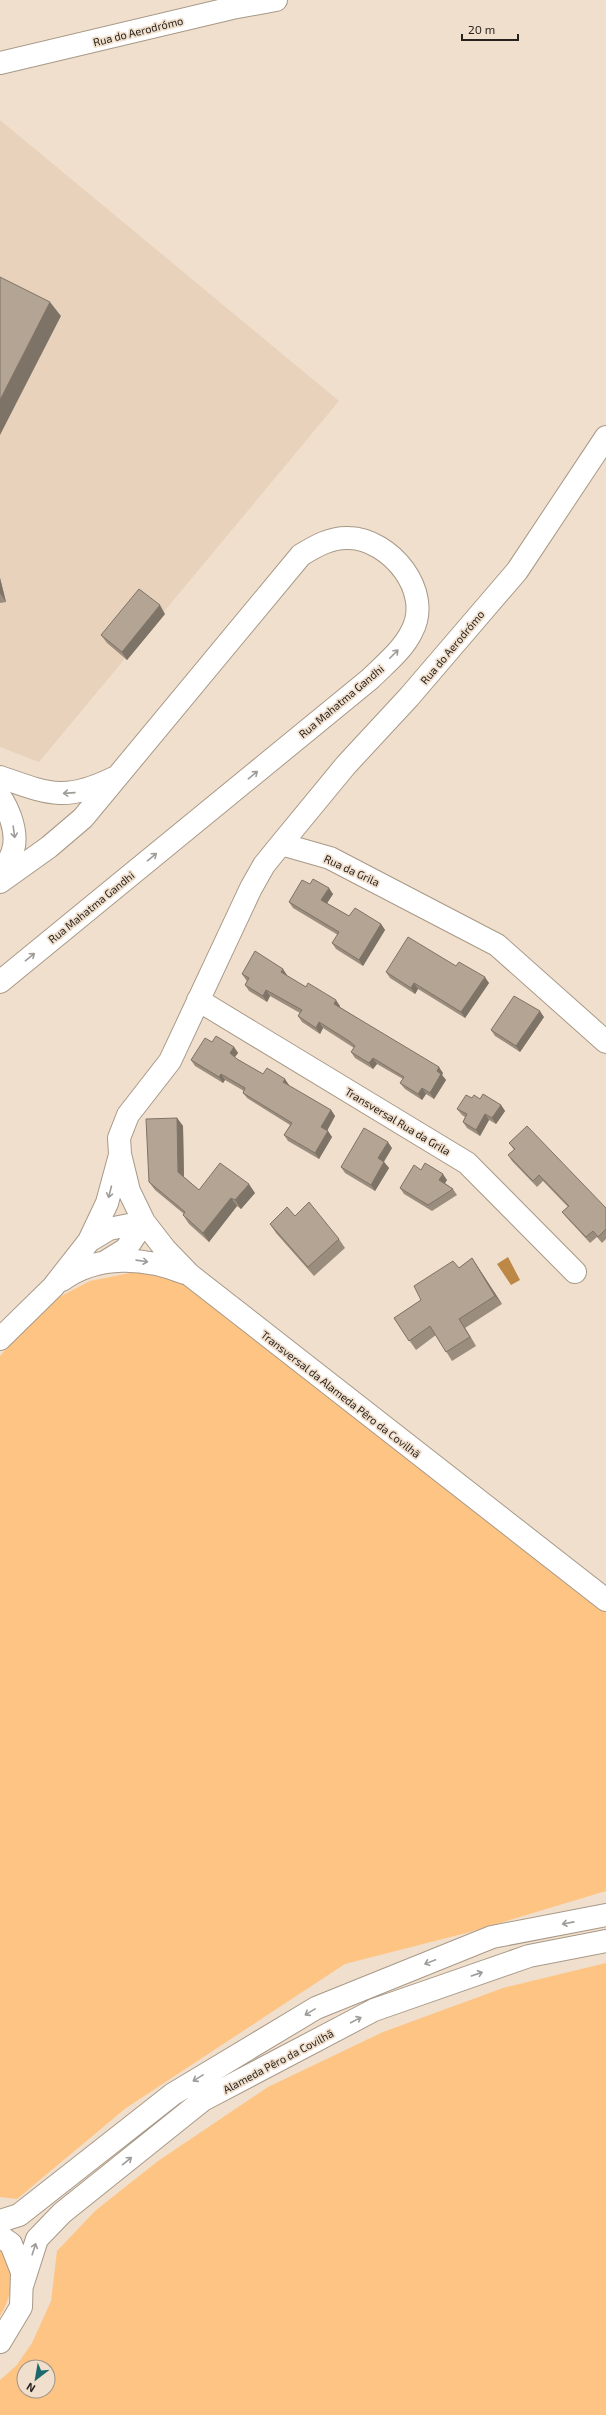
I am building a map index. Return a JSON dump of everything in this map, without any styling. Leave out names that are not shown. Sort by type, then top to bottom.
[{"type":"street","name":"Rua do Aerodrómo","points":[[0,63],[232,8],[276,0]]},
{"type":"street","name":"Rua do Aerodrómo","points":[[281,844],[346,765],[409,697],[517,571],[606,437]]},
{"type":"street","name":"Rua Mahatma Gandhi","points":[[0,882],[49,847],[83,818],[301,555],[321,542],[349,538],[375,544],[396,559],[410,580],[418,608],[413,630],[400,648],[370,679],[0,982]]},
{"type":"street","points":[[0,777],[33,790],[59,794],[91,789],[119,775]]},
{"type":"street","points":[[0,797],[4,802],[15,830],[15,846],[8,865],[0,873]]},
{"type":"street","points":[[0,1339],[53,1287],[89,1241],[107,1203],[120,1154],[119,1138],[128,1115],[170,1061],[251,888],[264,865],[281,844]]},
{"type":"street","name":"Rua da Grila","points":[[281,844],[330,858],[496,945],[606,1042]]},
{"type":"street","name":"Transversal Rua da Grila","points":[[198,1000],[467,1163],[576,1272]]},
{"type":"street","name":"Transversal da Alameda Pêro da Covilhã","points":[[120,1154],[129,1191],[144,1222],[165,1249],[190,1274],[606,1600]]},
{"type":"street","points":[[89,1241],[109,1229],[144,1222]]},
{"type":"street","points":[[104,1262],[126,1249],[144,1222]]},
{"type":"street","points":[[53,1287],[77,1270],[104,1262],[134,1260],[158,1263],[190,1274]]},
{"type":"street","name":"Alameda Pêro da Covilhã","points":[[0,2221],[19,2215],[173,2094],[316,2008],[492,1937],[606,1915]]},
{"type":"street","name":"Alameda Pêro da Covilhã","points":[[22,2286],[37,2239],[62,2213],[204,2100],[374,2010],[529,1956],[606,1941]]},
{"type":"street","points":[[0,2236],[11,2244],[22,2272],[21,2307],[0,2342]]},
{"type":"shaded area","points":[[0,120],[339,401],[39,762],[0,747]]},
{"type":"shaded area","points":[[508,1257],[520,1280],[511,1285],[497,1264]]},
{"type":"shaded area","points":[[140,1271],[172,1272],[606,1606],[606,1891],[470,1932],[345,1964],[126,2108],[17,2199],[0,2197],[0,1356],[44,1305],[90,1281]]},
{"type":"shaded area","points":[[606,1963],[606,2415],[0,2415],[0,2380],[16,2366],[16,2399],[56,2399],[56,2359],[21,2359],[32,2343],[51,2301],[57,2251],[95,2211],[158,2161],[268,2087],[383,2032],[503,1988]]},
{"type":"shaded area","points":[[0,2248],[6,2256],[9,2264],[12,2281],[8,2299],[0,2316]]},
{"type":"building","points":[[0,277],[50,302],[0,400]]},
{"type":"building","points":[[139,589],[160,605],[122,652],[101,635]]},
{"type":"building","points":[[313,879],[329,888],[321,900],[349,916],[355,908],[381,924],[359,960],[332,943],[339,932],[289,902],[302,880],[310,884]]},
{"type":"building","points":[[408,937],[456,966],[459,962],[485,977],[461,1012],[414,983],[411,988],[386,972]]},
{"type":"building","points":[[255,951],[283,969],[281,972],[306,987],[308,983],[336,1000],[334,1004],[439,1067],[437,1071],[441,1074],[430,1093],[422,1088],[418,1094],[400,1083],[404,1077],[373,1058],[369,1063],[351,1052],[355,1046],[349,1041],[319,1022],[316,1028],[298,1016],[302,1010],[266,990],[263,996],[245,985],[249,978],[242,974]]},
{"type":"building","points":[[514,996],[540,1011],[516,1046],[491,1030]]},
{"type":"building","points":[[216,1036],[234,1047],[230,1053],[237,1059],[263,1074],[267,1068],[285,1079],[283,1082],[331,1110],[321,1127],[328,1131],[315,1153],[284,1135],[292,1123],[243,1093],[245,1088],[221,1074],[219,1077],[191,1060],[205,1038],[212,1042]]},
{"type":"building","points":[[483,1094],[501,1105],[492,1118],[485,1114],[476,1130],[463,1122],[467,1114],[457,1109],[466,1095],[472,1098],[474,1095],[480,1099]]},
{"type":"building","points":[[177,1118],[178,1172],[199,1190],[220,1163],[249,1184],[235,1200],[231,1198],[203,1233],[183,1215],[185,1212],[149,1182],[146,1119]]},
{"type":"building","points":[[527,1126],[606,1208],[606,1229],[598,1237],[593,1231],[586,1237],[562,1212],[569,1206],[539,1175],[533,1181],[508,1155],[515,1149],[509,1143]]},
{"type":"building","points":[[364,1128],[388,1142],[378,1158],[384,1162],[371,1185],[341,1167]]},
{"type":"building","points":[[425,1163],[443,1174],[439,1180],[453,1189],[428,1205],[400,1188],[414,1165],[421,1170]]},
{"type":"building","points":[[309,1202],[339,1239],[308,1267],[270,1224],[287,1207],[295,1216]]},
{"type":"building","points":[[472,1258],[495,1296],[459,1319],[470,1337],[446,1352],[430,1326],[409,1341],[394,1318],[421,1300],[414,1286],[453,1261],[459,1268]]}]
